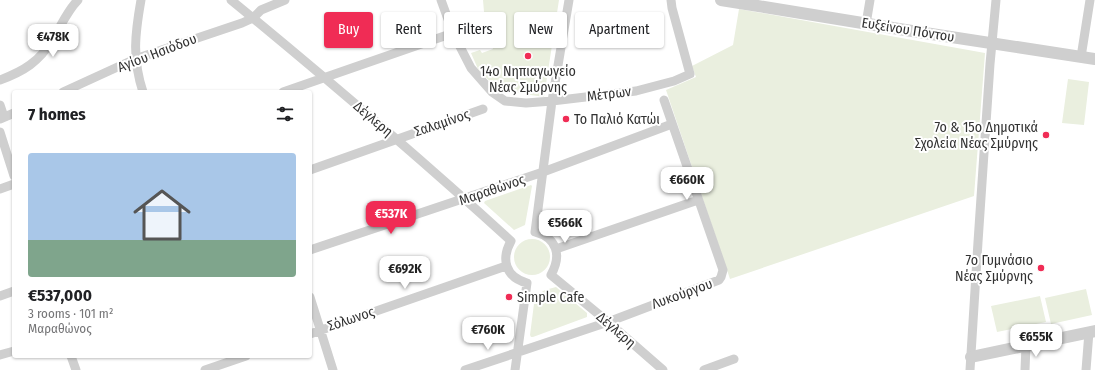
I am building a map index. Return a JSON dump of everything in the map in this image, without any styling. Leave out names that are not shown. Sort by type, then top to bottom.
[{"type":"street","points":[[0,80],[16,74],[33,63],[45,51],[64,19],[78,0]]},
{"type":"street","points":[[141,0],[136,27],[135,59],[139,82],[142,90]]},
{"type":"street","name":"Δέγλερη","points":[[231,0],[396,139],[511,241],[507,248],[505,257],[506,266]]},
{"type":"street","name":"Αγίου Ησιόδου","points":[[67,90],[135,59],[242,23],[253,18],[261,10],[284,0]]},
{"type":"street","name":"Μέτρων","points":[[441,0],[445,12]]},
{"type":"street","points":[[569,0],[552,101],[535,232],[548,238],[556,249],[698,200]]},
{"type":"street","name":"Μέτρων","points":[[461,48],[471,68],[492,92],[505,101],[552,101],[636,91],[674,81],[690,74],[671,0]]},
{"type":"street","name":"Ευξείνου Πόντου","points":[[721,0],[1095,59]]},
{"type":"street","points":[[866,24],[870,0]]},
{"type":"street","points":[[970,370],[996,0]]},
{"type":"street","points":[[1081,57],[1090,0]]},
{"type":"street","points":[[289,90],[444,36]]},
{"type":"street","name":"Λυκούργου","points":[[465,370],[608,322],[719,280],[723,270],[664,100]]},
{"type":"street","points":[[0,105],[2,118],[12,114]]},
{"type":"street","name":"Σαλαμίνος","points":[[312,169],[483,109]]},
{"type":"street","name":"Μαραθώνος","points":[[312,249],[543,172],[672,124]]},
{"type":"street","points":[[0,132],[12,170]]},
{"type":"street","points":[[0,189],[12,185]]},
{"type":"street","name":"Δέγλερη","points":[[556,249],[556,267],[551,275],[663,370]]},
{"type":"street","points":[[506,266],[514,277],[526,283],[515,370]]},
{"type":"street","name":"Σόλωνος","points":[[312,333],[506,266]]},
{"type":"street","points":[[0,296],[12,293]]},
{"type":"street","points":[[312,304],[333,370]]},
{"type":"street","points":[[971,357],[1092,331],[1086,370]]},
{"type":"street","points":[[1024,370],[1026,345]]},
{"type":"street","points":[[0,355],[12,352]]},
{"type":"street","points":[[72,358],[76,370]]},
{"type":"street","points":[[205,370],[217,368],[224,360],[235,358]]},
{"type":"street","points":[[704,370],[734,359]]},
{"type":"green space","points":[[483,0],[559,0],[557,12],[514,12],[514,48],[552,48],[544,97],[498,90],[478,69],[471,53],[480,50],[482,53],[493,48],[506,48],[506,12],[484,12]]},
{"type":"green space","points":[[739,9],[985,53],[974,196],[730,279],[666,90],[696,77],[692,66],[733,45]]},
{"type":"green space","points":[[1068,79],[1089,82],[1084,125],[1062,123]]},
{"type":"green space","points":[[531,185],[525,225],[514,230],[484,203],[485,201]]},
{"type":"green space","points":[[536,239],[545,244],[549,250],[549,264],[545,270],[536,275],[528,275],[519,270],[515,264],[514,253],[519,244],[525,240]]},
{"type":"green space","points":[[556,287],[587,313],[587,317],[531,337],[535,296],[545,290]]},
{"type":"green space","points":[[1086,289],[1092,315],[1051,324],[1045,298]]},
{"type":"green space","points":[[1040,296],[1046,322],[997,332],[991,306]]},
{"type":"place","name":"14ο Νηπιαγωγείο Νέας Σμύρνης","points":[[528,56]]},
{"type":"place","name":"Το Παλιό Κατώι","points":[[566,119]]},
{"type":"place","name":"7ο & 15ο Δημοτικά Σχολεία Νέας Σμύρνης","points":[[1046,135]]},
{"type":"place","name":"7ο Γυμνάσιο Νέας Σμύρνης","points":[[1041,268]]},
{"type":"place","name":"Simple Cafe","points":[[509,297]]}]
